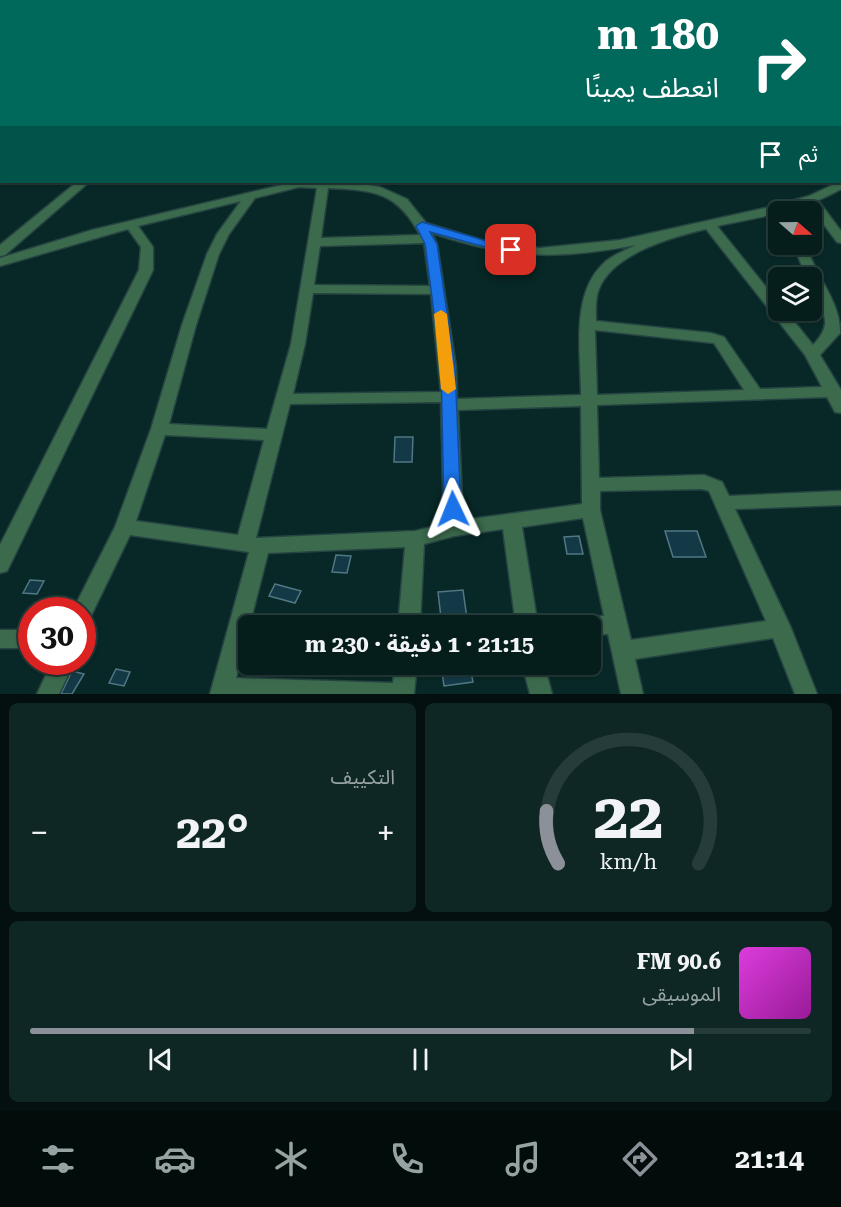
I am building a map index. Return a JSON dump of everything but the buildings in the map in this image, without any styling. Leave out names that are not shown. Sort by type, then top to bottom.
[{"type":"street","points":[[0,252],[82,183]]},
{"type":"street","points":[[0,262],[131,225],[303,183],[362,188],[399,198]]},
{"type":"street","points":[[392,183],[399,198],[425,232],[437,290],[449,401],[454,529]]},
{"type":"street","points":[[822,201],[841,184]]},
{"type":"street","points":[[322,185],[298,344],[273,435],[222,691],[403,694],[405,675]]},
{"type":"street","points":[[90,597],[124,527],[159,429],[189,325],[213,254],[223,234],[250,197]]},
{"type":"street","points":[[315,242],[425,232],[493,247],[535,252],[562,252],[661,236],[768,212]]},
{"type":"street","points":[[822,214],[841,239]]},
{"type":"street","points":[[709,224],[812,354],[841,408]]},
{"type":"street","points":[[0,565],[146,270],[147,247],[131,225]]},
{"type":"street","points":[[632,694],[591,510],[588,325],[591,291],[598,277],[610,264],[661,236]]},
{"type":"street","points":[[801,255],[802,261],[833,315],[837,330],[812,354]]},
{"type":"street","points":[[307,289],[437,290]]},
{"type":"street","points":[[588,325],[706,336],[719,340],[756,396]]},
{"type":"street","points":[[282,399],[588,402],[834,392]]},
{"type":"street","points":[[159,429],[273,435]]},
{"type":"street","points":[[591,485],[704,482],[716,487],[780,628],[806,694]]},
{"type":"street","points":[[723,503],[841,498]]},
{"type":"street","points":[[124,527],[252,545],[415,539],[454,529],[512,523],[591,510]]},
{"type":"street","points":[[512,523],[525,615]]},
{"type":"street","points":[[410,615],[415,539]]},
{"type":"street","points":[[601,625],[616,625]]},
{"type":"street","points":[[623,651],[780,628]]},
{"type":"street","points":[[0,639],[18,639]]},
{"type":"street","points":[[48,694],[57,675]]},
{"type":"street","points":[[536,675],[541,694]]},
{"type":"slow traffic","points":[[441,314],[448,367],[448,389]]},
{"type":"route","points":[[453,509],[448,367],[431,244],[422,226],[472,242],[511,250]]}]
